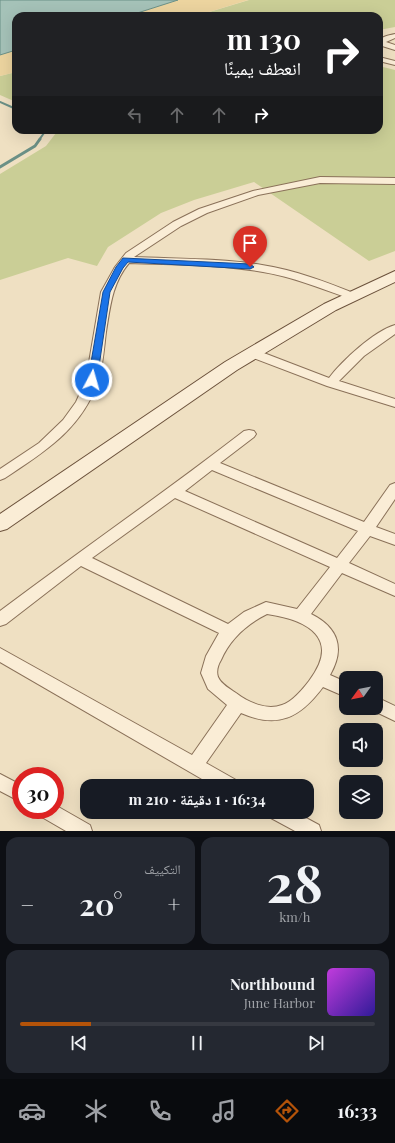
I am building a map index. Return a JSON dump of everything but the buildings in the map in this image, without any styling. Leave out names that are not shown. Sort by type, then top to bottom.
[{"type":"main road","points":[[0,524],[231,366],[330,307],[395,276]]},
{"type":"street","points":[[383,40],[395,36]]},
{"type":"street","points":[[383,44],[395,48]]},
{"type":"street","points":[[383,60],[395,63]]},
{"type":"street","points":[[0,476],[44,446],[68,423],[82,402],[92,380],[106,292],[120,267],[130,255],[176,224],[203,210],[256,193],[320,180],[395,181]]},
{"type":"street","points":[[126,260],[250,267],[281,272],[310,280],[352,296]]},
{"type":"street","points":[[330,383],[344,366],[359,353],[395,329]]},
{"type":"street","points":[[252,353],[330,383],[395,402]]},
{"type":"street","points":[[0,620],[80,559],[174,492],[249,434]]},
{"type":"street","points":[[210,464],[395,540]]},
{"type":"street","points":[[301,616],[368,529],[395,488]]},
{"type":"street","points":[[174,492],[395,590]]},
{"type":"street","points":[[80,559],[229,630]]},
{"type":"street","points":[[266,608],[276,609],[301,616],[323,630],[330,640],[332,652],[327,666],[305,699],[286,712],[265,713],[237,704],[218,689],[212,682],[209,672],[218,648],[229,630],[266,608]]},
{"type":"street","points":[[0,654],[217,779]]},
{"type":"street","points":[[320,678],[339,687]]},
{"type":"street","points":[[194,766],[237,704]]},
{"type":"street","points":[[383,708],[395,714]]},
{"type":"street","points":[[0,782],[12,789]]},
{"type":"street","points":[[62,819],[83,831]]},
{"type":"street","points":[[291,819],[312,831]]},
{"type":"green space","points":[[249,0],[395,0],[395,27],[383,29],[383,12],[209,12]]},
{"type":"green space","points":[[383,67],[395,70],[395,251],[369,261],[254,182],[194,200],[161,213],[108,247],[97,266],[68,258],[0,280],[0,174],[46,146],[55,134],[383,134]]},
{"type":"green space","points":[[12,73],[12,100],[0,95],[0,76]]},
{"type":"sand","points":[[178,0],[248,0],[209,12],[140,12]]},
{"type":"sand","points":[[12,51],[12,73],[0,76],[0,55]]},
{"type":"water","points":[[0,0],[178,0],[140,12],[12,12],[12,51],[0,55]]},
{"type":"waterway","points":[[0,102],[12,107]]},
{"type":"waterway","points":[[39,140],[43,134]]},
{"type":"waterway","points":[[0,167],[35,146],[40,139]]},
{"type":"route","points":[[92,380],[106,292],[120,267],[126,260],[250,267]]}]
